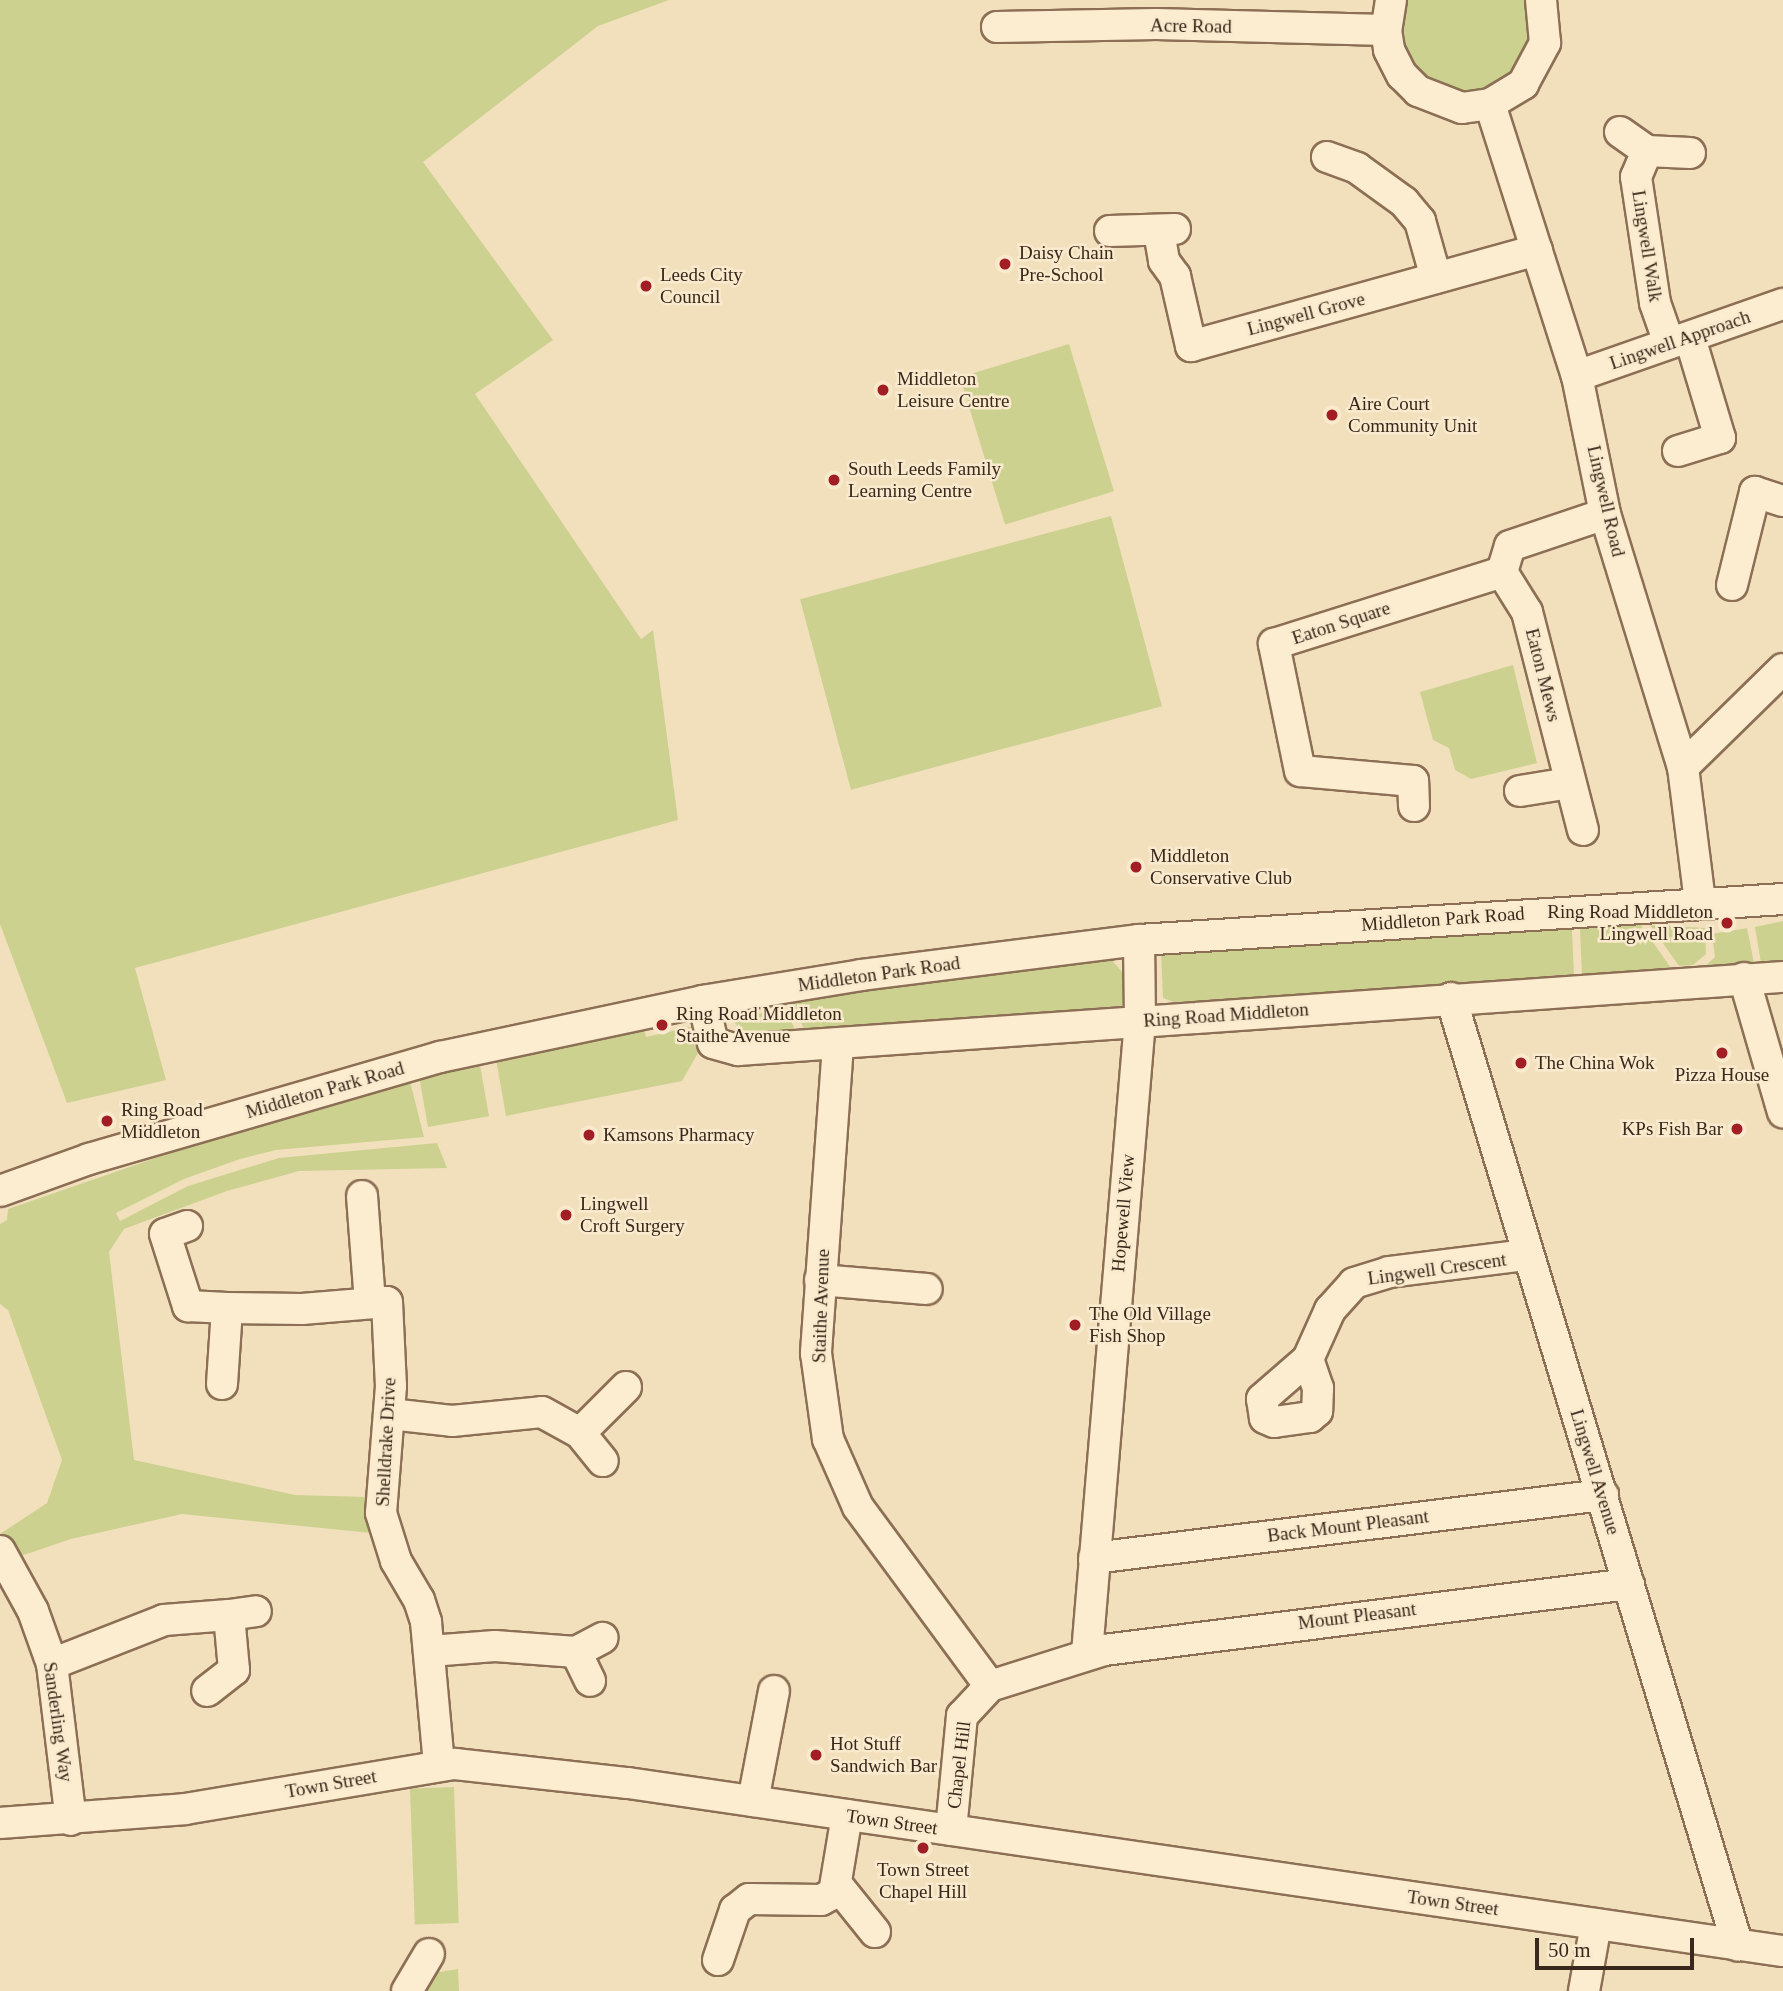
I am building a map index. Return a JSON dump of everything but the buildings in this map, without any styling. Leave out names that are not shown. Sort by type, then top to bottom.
[{"type":"street","points":[[1391,0],[1386,30],[1395,63],[1418,92],[1462,107],[1490,104],[1523,84],[1539,61],[1545,43],[1541,0]]},
{"type":"street","name":"Acre Road","points":[[997,27],[1158,12],[1386,30]]},
{"type":"street","name":"Lingwell Road","points":[[1490,104],[1577,376],[1605,514],[1683,767],[1700,902]]},
{"type":"street","points":[[1620,132],[1647,151],[1690,153]]},
{"type":"street","name":"Lingwell Walk","points":[[1647,151],[1636,177],[1655,303],[1679,340],[1720,438],[1678,451]]},
{"type":"street","points":[[1327,157],[1366,174],[1404,202],[1420,221],[1436,278]]},
{"type":"street","name":"Lingwell Grove","points":[[1110,231],[1167,230],[1164,261],[1175,276],[1191,346],[1537,250]]},
{"type":"street","name":"Lingwell Approach","points":[[1577,376],[1783,304]]},
{"type":"street","points":[[1732,585],[1755,492],[1783,501]]},
{"type":"street","points":[[1502,572],[1510,546],[1605,514]]},
{"type":"street","name":"Eaton Mews","points":[[1502,572],[1527,611],[1583,830]]},
{"type":"street","name":"Eaton Square","points":[[1414,806],[1412,781],[1300,771],[1274,644],[1502,572]]},
{"type":"street","points":[[1683,767],[1783,669]]},
{"type":"street","points":[[1520,791],[1570,783]]},
{"type":"street","name":"Middleton Park Road","points":[[0,1191],[89,1159],[412,1065],[703,1001],[861,975],[1139,940],[1700,902],[1783,899]]},
{"type":"street","name":"Hopewell View","points":[[1087,1653],[1140,1021],[1139,940]]},
{"type":"street","name":"Ring Road Middleton","points":[[703,1001],[713,1043],[738,1050],[1783,977]]},
{"type":"street","points":[[1744,978],[1783,1112]]},
{"type":"street","name":"Lingwell Avenue","points":[[1451,999],[1526,1255],[1603,1495],[1738,1946]]},
{"type":"street","name":"Staithe Avenue","points":[[838,1045],[816,1353],[828,1439],[858,1507],[990,1686]]},
{"type":"street","points":[[187,1226],[165,1234],[188,1306],[302,1309],[369,1303],[362,1196]]},
{"type":"street","name":"Lingwell Crescent","points":[[1308,1359],[1331,1310],[1354,1283],[1371,1275],[1526,1255]]},
{"type":"street","points":[[820,1279],[927,1289]]},
{"type":"street","name":"Shelldrake Drive","points":[[369,1303],[387,1302],[390,1414],[380,1479],[381,1513],[396,1561],[419,1600],[430,1651],[439,1765]]},
{"type":"street","points":[[222,1384],[227,1308]]},
{"type":"street","points":[[580,1433],[626,1387]]},
{"type":"street","points":[[390,1414],[452,1421],[542,1412],[580,1433],[603,1461]]},
{"type":"street","name":"Back Mount Pleasant","points":[[1094,1558],[1603,1495]]},
{"type":"street","name":"Sanderling Way","points":[[0,1550],[33,1611],[52,1664],[71,1820]]},
{"type":"street","name":"Mount Pleasant","points":[[1087,1653],[1629,1584]]},
{"type":"street","points":[[52,1664],[164,1620],[243,1613],[245,1675],[207,1691]]},
{"type":"street","points":[[430,1651],[495,1646],[589,1645],[590,1681]]},
{"type":"street","name":"Chapel Hill","points":[[951,1830],[962,1716],[990,1686],[1087,1653]]},
{"type":"street","points":[[753,1801],[774,1691]]},
{"type":"street","name":"Town Street","points":[[0,1823],[71,1820],[185,1809],[439,1765],[505,1768],[753,1801],[1783,1951]]},
{"type":"street","points":[[718,1960],[735,1910],[749,1899],[821,1899],[838,1886],[847,1815]]},
{"type":"street","points":[[838,1886],[875,1932]]},
{"type":"street","points":[[1584,1991],[1596,1924]]},
{"type":"street","points":[[407,1991],[429,1954]]},
{"type":"green space","points":[[0,0],[669,0],[598,26],[423,162],[553,340],[475,394],[641,639],[653,630],[678,820],[135,968],[166,1080],[67,1103],[0,924]]},
{"type":"green space","points":[[1407,0],[1532,0],[1536,15],[1529,59],[1495,89],[1466,93],[1436,84],[1423,75],[1406,49],[1402,17]]},
{"type":"green space","points":[[1069,344],[1114,491],[1005,525],[960,377]]},
{"type":"green space","points":[[1111,516],[1162,706],[851,790],[800,599]]},
{"type":"green space","points":[[1513,665],[1537,763],[1471,779],[1455,770],[1449,748],[1433,740],[1420,692]]},
{"type":"green space","points":[[1559,921],[1560,930],[1572,930],[1574,978],[1177,1003],[1163,998],[1161,953]]},
{"type":"green space","points":[[1783,921],[1783,962],[1761,963],[1755,927]]},
{"type":"green space","points":[[1641,925],[1673,971],[1582,977],[1580,928]]},
{"type":"green space","points":[[1650,925],[1705,928],[1706,954],[1693,965],[1679,966]]},
{"type":"green space","points":[[1747,928],[1755,968],[1701,970],[1715,957],[1712,934]]},
{"type":"green space","points":[[1110,958],[1123,973],[1122,1008],[1117,1014],[808,1039],[791,999],[938,977]]},
{"type":"green space","points":[[786,1009],[799,1039],[746,1036],[735,1023],[734,1018]]},
{"type":"green space","points":[[699,1025],[702,1046],[682,1081],[506,1116],[496,1059],[644,1029],[646,1037]]},
{"type":"green space","points":[[480,1065],[489,1116],[428,1127],[419,1076]]},
{"type":"green space","points":[[410,1081],[424,1137],[276,1150],[240,1159],[184,1179],[116,1213],[120,1221],[188,1186],[279,1158],[437,1143],[447,1168],[299,1171],[227,1191],[124,1229],[109,1252],[134,1460],[295,1495],[368,1497],[371,1533],[182,1514],[71,1539],[6,1561],[0,1551],[0,1534],[47,1503],[62,1460],[8,1310],[0,1304],[0,1224],[7,1220],[8,1209],[228,1133]]},
{"type":"green space","points":[[454,1787],[459,1923],[415,1924],[410,1789]]},
{"type":"green space","points":[[458,1969],[459,1991],[422,1991],[434,1973]]},
{"type":"place","name":"Daisy Chain Pre-School","points":[[1005,264]]},
{"type":"place","name":"Leeds City Council","points":[[646,286]]},
{"type":"place","name":"Middleton Leisure Centre","points":[[883,390]]},
{"type":"place","name":"Aire Court Community Unit","points":[[1332,415]]},
{"type":"place","name":"South Leeds Family Learning Centre","points":[[834,480]]},
{"type":"place","name":"Middleton Conservative Club","points":[[1136,867]]},
{"type":"place","name":"Ring Road Middleton Lingwell Road","points":[[1727,923]]},
{"type":"place","name":"Ring Road Middleton Staithe Avenue","points":[[662,1025]]},
{"type":"place","name":"Pizza House","points":[[1722,1053]]},
{"type":"place","name":"The China Wok","points":[[1521,1063]]},
{"type":"place","name":"Ring Road Middleton","points":[[107,1121]]},
{"type":"place","name":"KPs Fish Bar","points":[[1737,1129]]},
{"type":"place","name":"Kamsons Pharmacy","points":[[589,1135]]},
{"type":"place","name":"Lingwell Croft Surgery","points":[[566,1215]]},
{"type":"place","name":"The Old Village Fish Shop","points":[[1075,1325]]},
{"type":"place","name":"Hot Stuff Sandwich Bar","points":[[816,1755]]},
{"type":"place","name":"Town Street Chapel Hill","points":[[923,1848]]}]
